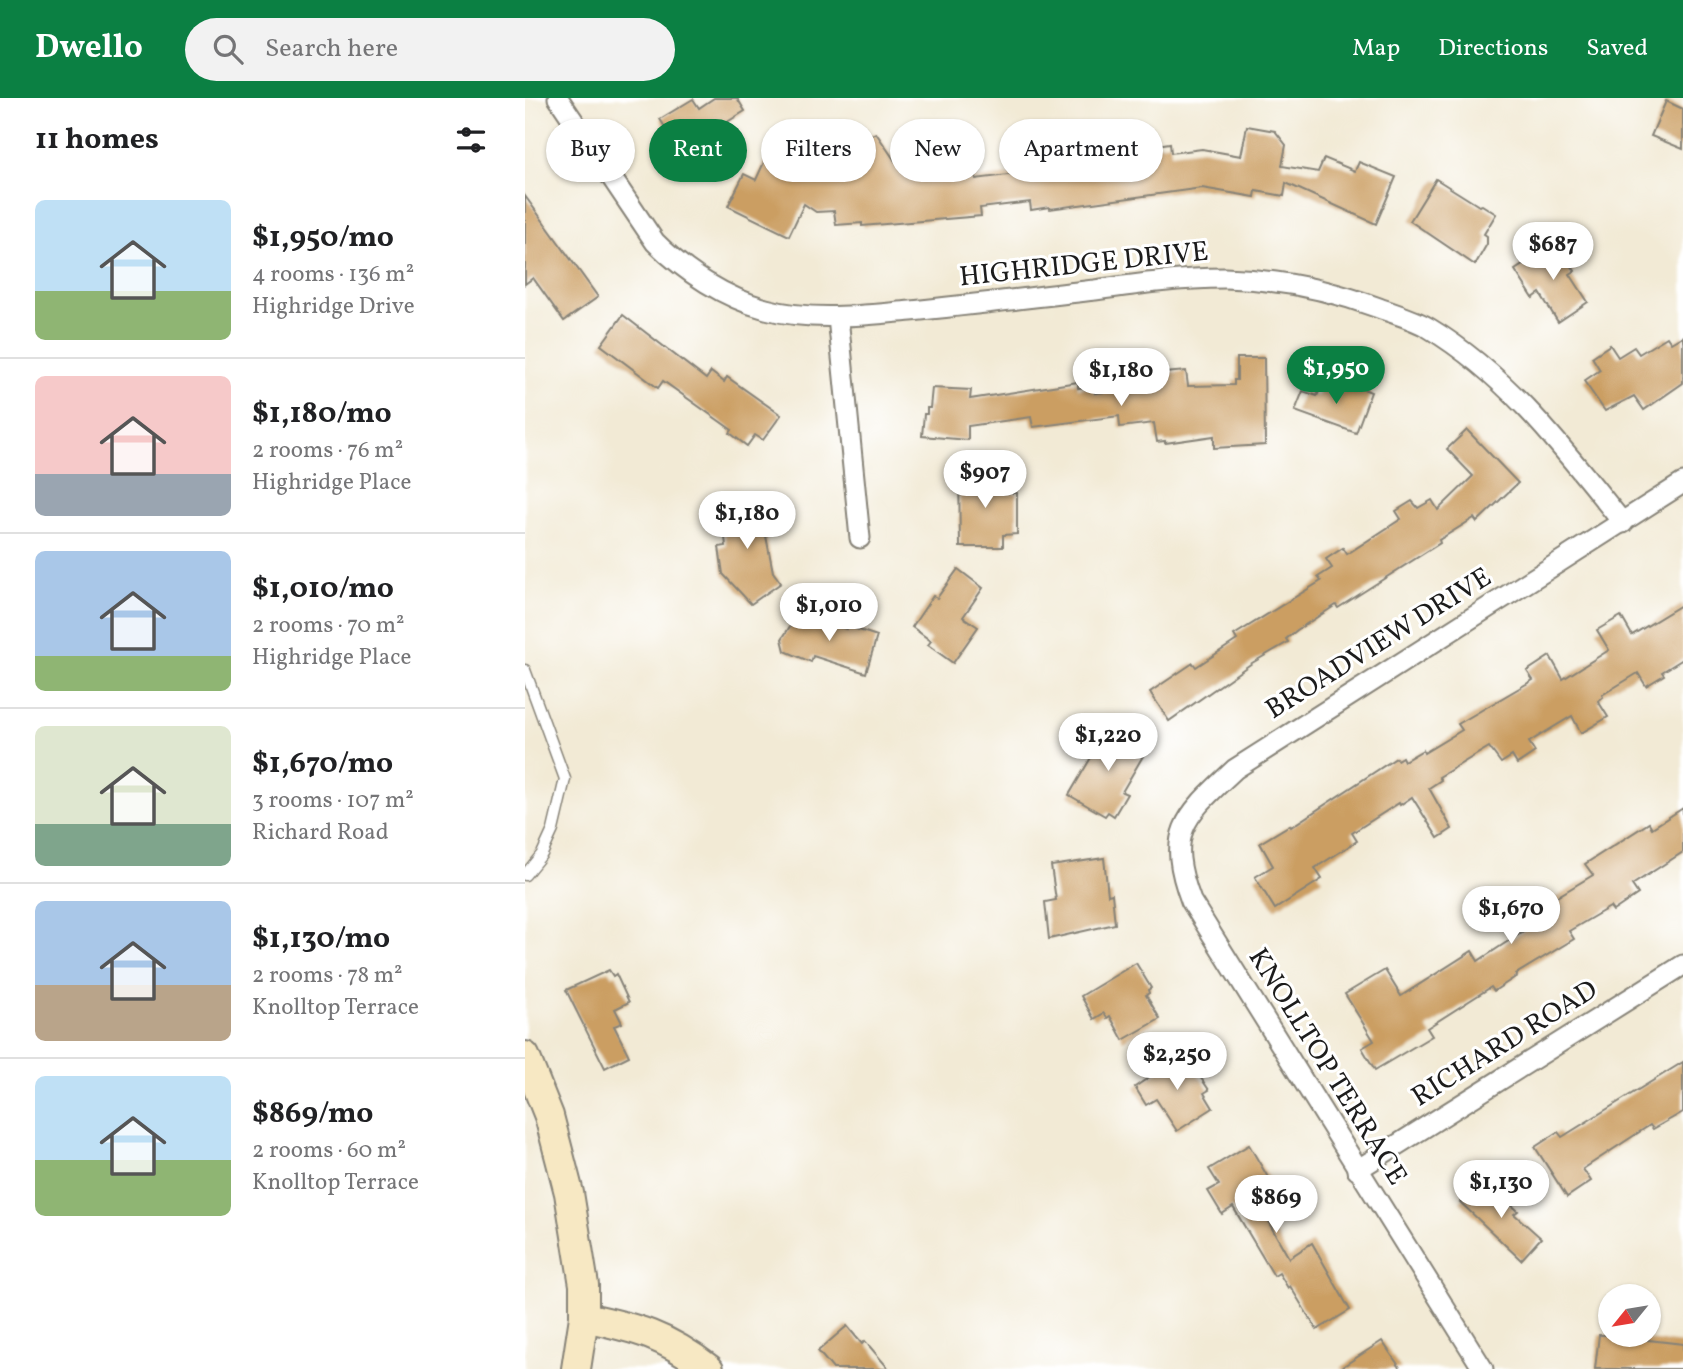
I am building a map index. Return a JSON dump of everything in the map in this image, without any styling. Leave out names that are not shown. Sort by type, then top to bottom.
[{"type":"street","name":"HIGHRIDGE DRIVE","points":[[558,98],[655,242],[674,262],[723,292],[765,309],[798,315],[838,317],[961,306],[1168,281],[1224,278],[1272,281],[1351,298],[1427,326],[1481,365],[1521,400],[1549,431],[1623,523]]},
{"type":"street","points":[[838,317],[860,538]]},
{"type":"street","name":"BROADVIEW DRIVE","points":[[1191,901],[1180,871],[1178,846],[1187,819],[1201,800],[1235,769],[1683,483]]},
{"type":"street","name":"KNOLLTOP TERRACE","points":[[1191,901],[1483,1369]]},
{"type":"street","name":"RICHARD ROAD","points":[[1357,1170],[1683,965]]},
{"type":"street","points":[[525,1056],[549,1116],[569,1193],[583,1285],[584,1317],[576,1369]]},
{"type":"street","points":[[584,1317],[632,1327],[659,1337],[709,1369]]},
{"type":"lane","points":[[525,670],[565,779],[553,830],[541,854],[525,875]]},
{"type":"building","points":[[714,98],[737,98],[745,111],[732,119],[660,119],[693,99],[699,108]]},
{"type":"building","points":[[1666,101],[1683,109],[1683,149],[1651,136]]},
{"type":"building","points":[[1247,126],[1275,131],[1286,145],[1282,166],[1318,172],[1324,158],[1355,171],[1359,162],[1396,177],[1376,224],[1286,183],[1284,196],[1256,191],[1255,197],[1202,188],[1050,209],[1031,210],[1030,202],[980,208],[981,216],[862,226],[862,223],[836,225],[834,211],[816,212],[804,204],[789,236],[728,206],[740,182],[747,182],[747,176],[756,180],[761,169],[761,182],[876,182],[876,133],[890,154],[890,182],[985,182],[985,178],[999,176],[999,182],[1163,182],[1163,144],[1170,143],[1171,153],[1202,149],[1241,156]]},
{"type":"building","points":[[1436,179],[1496,214],[1484,234],[1487,236],[1487,244],[1475,265],[1410,221]]},
{"type":"building","points":[[525,196],[598,297],[564,321],[533,278],[525,284]]},
{"type":"building","points":[[1557,243],[1575,271],[1570,274],[1588,302],[1558,322],[1540,293],[1533,298],[1515,270]]},
{"type":"building","points":[[623,315],[706,379],[711,372],[724,382],[727,377],[781,415],[763,440],[755,435],[747,446],[730,433],[732,430],[663,381],[658,388],[601,345]]},
{"type":"building","points":[[1683,336],[1683,383],[1644,410],[1634,396],[1605,411],[1584,381],[1600,370],[1592,357],[1610,345],[1618,357],[1634,347],[1639,354],[1667,337],[1671,343]]},
{"type":"building","points":[[1237,358],[1264,358],[1265,445],[1214,448],[1214,436],[1157,442],[1154,423],[1120,427],[1119,416],[1033,427],[1031,417],[968,426],[968,440],[922,436],[924,414],[927,414],[927,408],[930,408],[932,388],[971,390],[970,399],[1078,382],[1078,388],[1094,386],[1095,393],[1139,387],[1138,382],[1159,379],[1159,376],[1165,373],[1186,371],[1188,386],[1234,385],[1234,380],[1237,380]]},
{"type":"building","points":[[1351,384],[1371,392],[1356,433],[1295,411],[1303,391],[1317,396],[1322,385],[1342,392],[1344,388],[1349,389]]},
{"type":"building","points":[[1467,430],[1518,483],[1477,522],[1474,518],[1338,608],[1336,605],[1297,630],[1286,639],[1288,642],[1252,663],[1169,721],[1150,692],[1193,663],[1196,667],[1237,640],[1234,635],[1321,581],[1318,577],[1332,568],[1326,559],[1343,548],[1347,554],[1401,519],[1396,511],[1412,501],[1418,508],[1432,500],[1438,510],[1473,476],[1447,449]]},
{"type":"building","points":[[959,469],[997,469],[998,493],[1017,493],[1017,534],[1003,535],[1003,547],[960,547]]},
{"type":"building","points":[[759,500],[773,572],[781,583],[751,604],[723,574],[719,547],[726,546],[722,511],[725,510],[724,506]]},
{"type":"building","points":[[958,569],[983,588],[963,617],[978,627],[953,663],[928,645],[931,641],[912,627],[933,596],[937,598]]},
{"type":"building","points":[[1683,604],[1683,659],[1646,686],[1638,673],[1602,695],[1598,701],[1608,717],[1581,733],[1572,716],[1529,742],[1535,752],[1517,764],[1512,756],[1501,763],[1489,747],[1439,777],[1441,780],[1429,788],[1452,829],[1438,838],[1412,797],[1352,833],[1357,841],[1315,868],[1322,879],[1275,909],[1255,877],[1273,866],[1260,843],[1290,825],[1291,827],[1396,758],[1397,760],[1402,757],[1404,761],[1423,750],[1424,753],[1462,730],[1458,724],[1533,680],[1527,671],[1550,656],[1563,679],[1609,650],[1597,630],[1621,616],[1632,635]]},
{"type":"building","points":[[801,609],[823,622],[846,629],[847,626],[877,636],[866,673],[813,656],[811,662],[785,651],[782,639]]},
{"type":"building","points":[[1109,727],[1143,747],[1143,756],[1122,792],[1127,794],[1114,816],[1108,812],[1105,816],[1069,795]]},
{"type":"building","points":[[1683,808],[1683,852],[1632,885],[1638,894],[1613,911],[1610,907],[1569,931],[1574,939],[1516,974],[1517,976],[1494,991],[1491,987],[1427,1028],[1432,1036],[1375,1070],[1362,1048],[1374,1041],[1345,994],[1385,970],[1401,996],[1472,951],[1478,961],[1528,928],[1523,921],[1543,908],[1542,906],[1593,875],[1585,864],[1649,823],[1652,828]]},
{"type":"building","points":[[1104,858],[1108,895],[1112,894],[1115,924],[1049,939],[1045,902],[1056,900],[1051,866]]},
{"type":"building","points":[[1136,963],[1151,988],[1146,995],[1160,1019],[1123,1040],[1110,1016],[1107,1018],[1104,1013],[1094,1019],[1081,996]]},
{"type":"building","points":[[609,970],[613,976],[616,974],[629,1002],[615,1009],[622,1023],[614,1026],[629,1056],[605,1068],[566,990]]},
{"type":"building","points":[[1184,1053],[1209,1090],[1204,1093],[1213,1108],[1177,1131],[1156,1099],[1146,1105],[1135,1087]]},
{"type":"building","points":[[1683,1062],[1683,1112],[1653,1129],[1650,1125],[1583,1169],[1591,1181],[1567,1197],[1535,1147],[1558,1132],[1562,1137]]},
{"type":"building","points":[[1249,1145],[1291,1210],[1269,1223],[1289,1258],[1312,1243],[1350,1310],[1317,1330],[1290,1286],[1288,1288],[1279,1273],[1274,1276],[1233,1207],[1222,1214],[1208,1191],[1219,1185],[1209,1169]]},
{"type":"building","points":[[1477,1183],[1496,1197],[1499,1194],[1518,1211],[1514,1214],[1541,1238],[1521,1260],[1460,1202]]},
{"type":"building","points":[[847,1326],[862,1344],[865,1341],[889,1369],[833,1369],[818,1351]]},
{"type":"building","points":[[1382,1341],[1401,1369],[1339,1369]]},
{"type":"building","points":[[1661,1341],[1683,1344],[1683,1369],[1595,1369],[1598,1344],[1598,1348],[1661,1348]]}]
